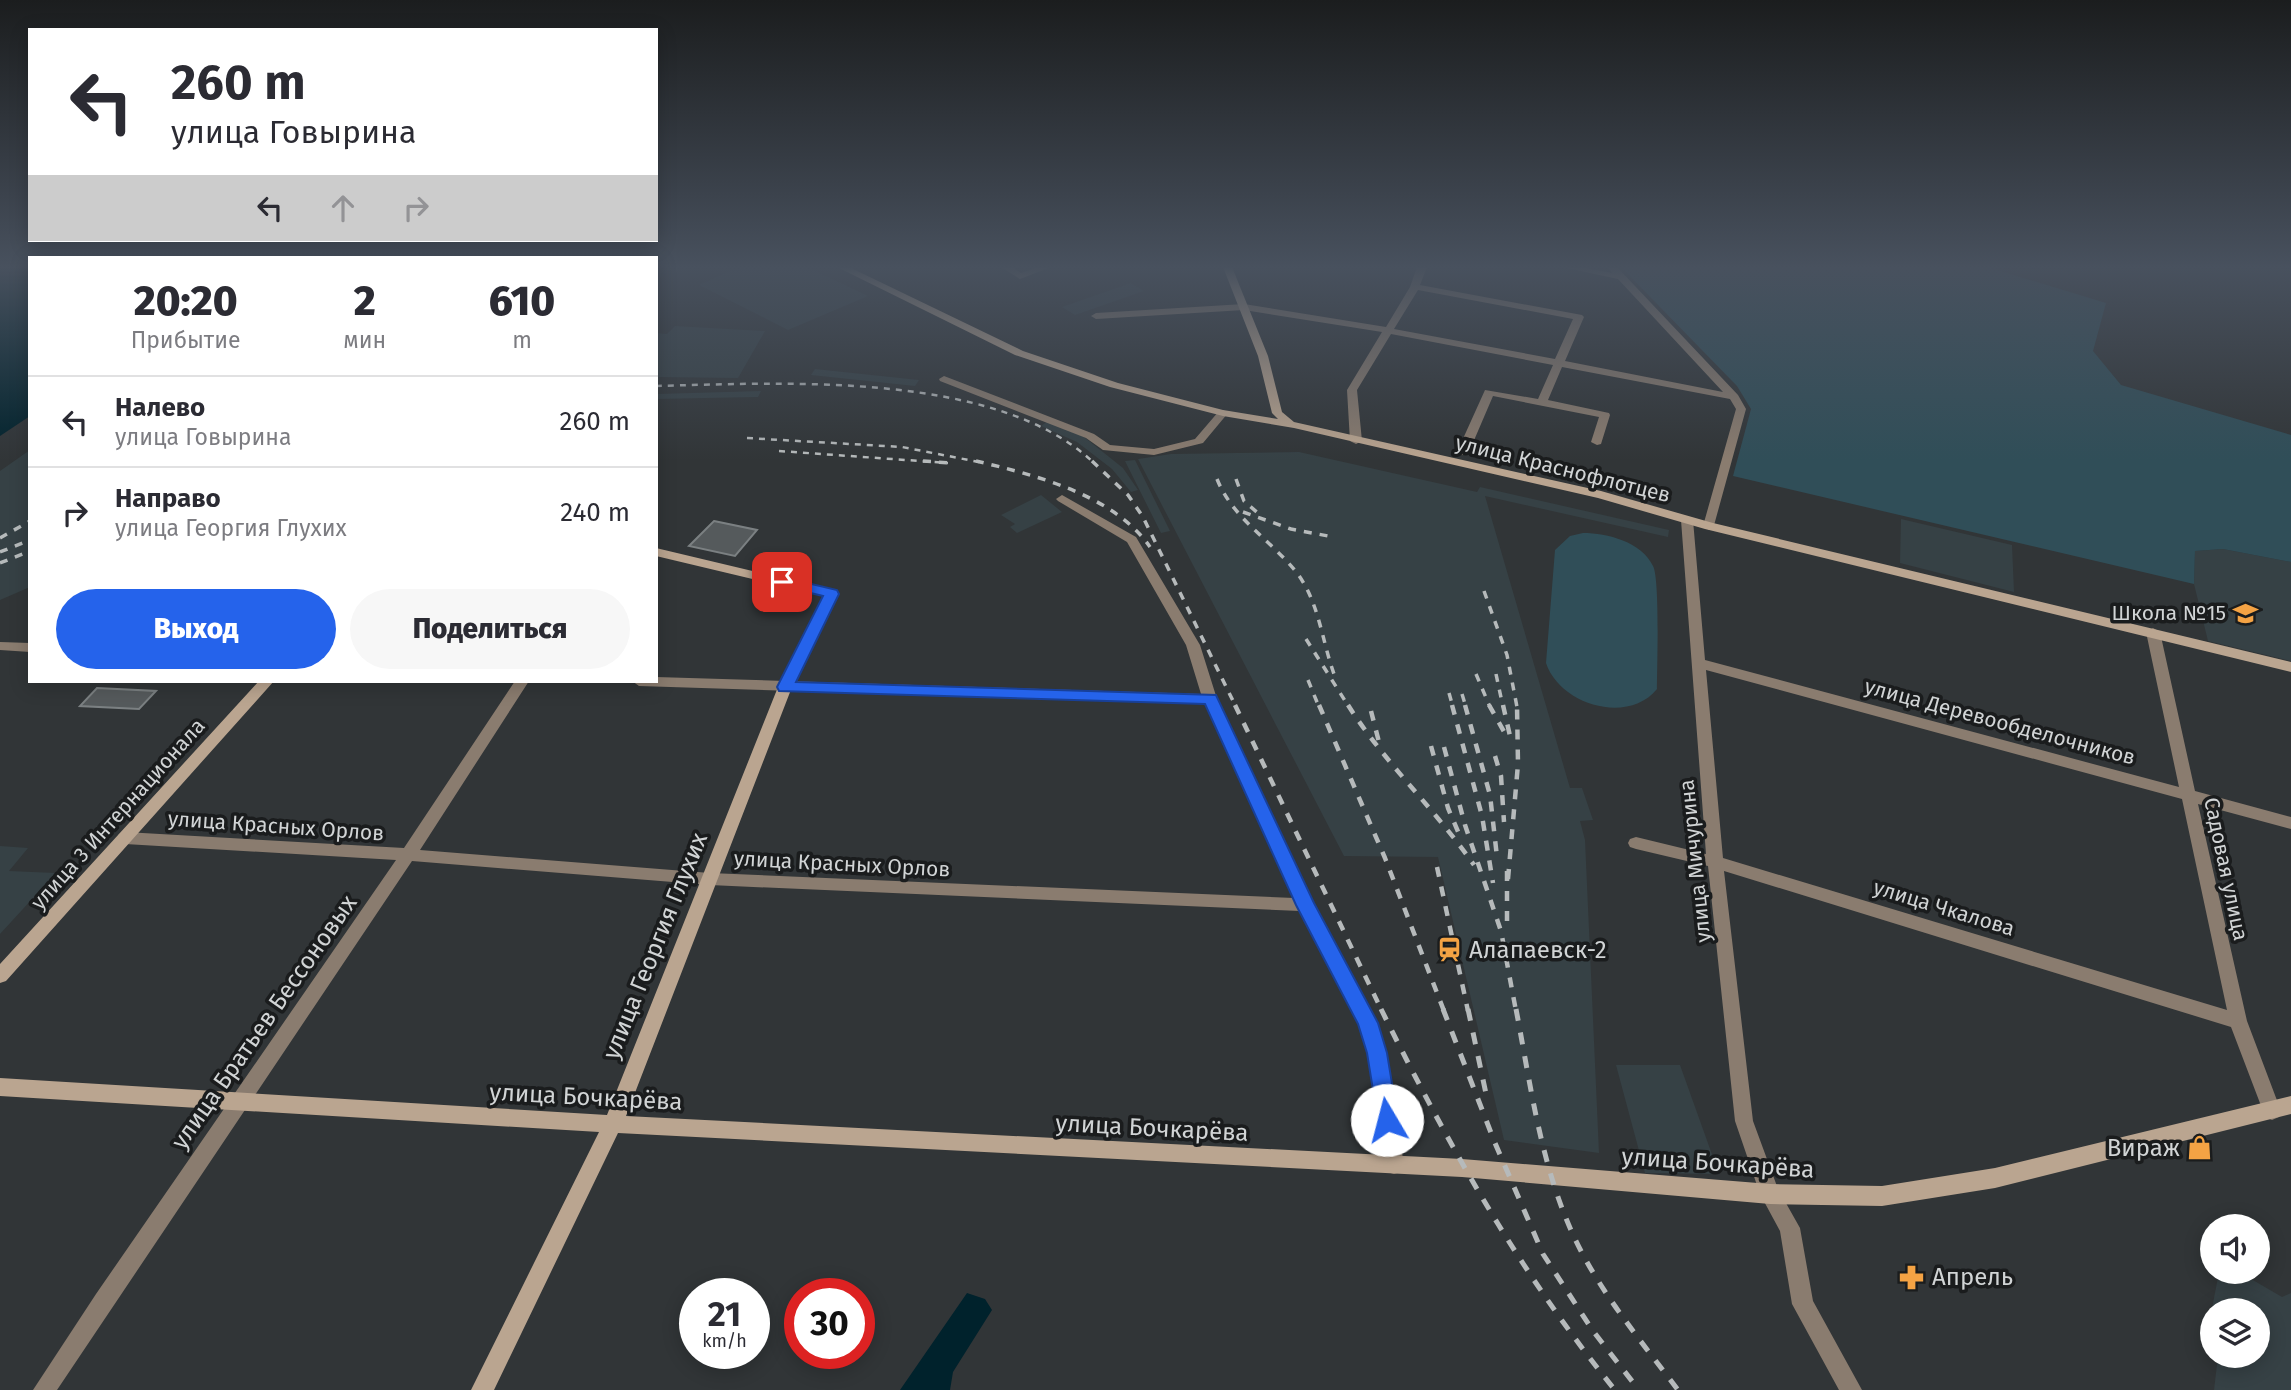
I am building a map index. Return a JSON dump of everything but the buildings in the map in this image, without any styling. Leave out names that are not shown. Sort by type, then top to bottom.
[{"type":"street","name":"улица Краснофлотцев","points":[[974,332],[1019,354],[1114,385],[1223,413],[1294,425],[1601,495],[1709,526],[2291,667]]},
{"type":"street","points":[[1254,332],[1264,356],[1277,413],[1294,425]]},
{"type":"street","points":[[1356,441],[1352,390],[1386,332]]},
{"type":"street","points":[[1396,332],[1734,397]]},
{"type":"street","points":[[1542,402],[1573,332]]},
{"type":"street","points":[[1673,332],[1734,397],[1741,409],[1709,526]]},
{"type":"street","points":[[944,379],[1090,436],[1107,448],[1129,451],[1154,452],[1199,442],[1223,413]]},
{"type":"street","points":[[1462,452],[1489,392],[1605,415],[1597,442]]},
{"type":"street","points":[[1062,499],[1132,540],[1193,645],[1210,699],[1305,905],[1367,1023],[1377,1053],[1394,1165]]},
{"type":"street","name":"улица Мичурина","points":[[1687,520],[1715,862],[1744,1121],[1770,1194],[1790,1228],[1803,1304],[1851,1390]]},
{"type":"street","name":"улица Георгия Глухих","points":[[482,1390],[613,1124],[785,687],[832,594],[658,552]]},
{"type":"street","name":"Садовая улица","points":[[2153,632],[2238,1021],[2272,1111]]},
{"type":"street","points":[[0,646],[28,648]]},
{"type":"street","name":"улица Деревообделочников","points":[[1698,663],[2291,823]]},
{"type":"street","points":[[658,682],[1210,699]]},
{"type":"street","name":"улица 3 Интернационала","points":[[0,976],[265,683]]},
{"type":"street","name":"улица Братьев Бессоновых","points":[[44,1390],[239,1101],[410,855],[521,683]]},
{"type":"street","name":"улица Красных Орлов","points":[[125,838],[410,855],[709,879],[1305,905]]},
{"type":"street","name":"улица Чкалова","points":[[1636,843],[1715,862],[2238,1021]]},
{"type":"street","name":"улица Бочкарёва","points":[[0,1087],[613,1124],[1462,1168],[1770,1194],[1882,1196],[1995,1178],[2291,1105]]},
{"type":"shaded area","points":[[0,332],[28,332],[28,417],[0,436]]},
{"type":"shaded area","points":[[765,332],[738,378],[658,377],[658,333]]},
{"type":"shaded area","points":[[1684,332],[2098,332],[2093,351],[2121,385],[2291,435],[2291,562],[2223,549],[2195,551],[2194,584],[1733,476],[1751,409],[1737,386]]},
{"type":"shaded area","points":[[815,369],[919,380],[915,386],[811,375]]},
{"type":"shaded area","points":[[761,391],[758,397],[658,399],[658,394]]},
{"type":"shaded area","points":[[1048,421],[1084,437],[1123,468],[1138,490],[1131,492],[1112,469],[1077,442],[1041,426]]},
{"type":"shaded area","points":[[28,451],[28,588],[0,600],[0,471]]},
{"type":"shaded area","points":[[1299,452],[1477,492],[1480,487],[1669,530],[1668,537],[1485,496],[1570,788],[1582,788],[1593,820],[1580,821],[1585,840],[1599,1153],[1504,1140],[1438,857],[1344,856],[1138,459],[1171,454]]},
{"type":"shaded area","points":[[1135,460],[1170,531],[1161,533],[1125,461]]},
{"type":"shaded area","points":[[1041,495],[1062,512],[1017,533],[1010,527],[1015,524],[1001,515]]},
{"type":"shaded area","points":[[1901,519],[2012,545],[2014,592],[1900,563]]},
{"type":"shaded area","points":[[1583,533],[1623,540],[1641,551],[1653,566],[1657,605],[1657,689],[1644,700],[1629,706],[1613,708],[1580,699],[1565,690],[1546,663],[1555,550],[1570,536]]},
{"type":"shaded area","name":"Школа №15","points":[[2223,549],[2291,562],[2291,661],[2208,641],[2194,584],[2195,551]]},
{"type":"shaded area","points":[[0,846],[28,848],[9,871],[56,873],[0,934]]},
{"type":"shaded area","points":[[1616,1065],[1680,1065],[1719,1174],[1645,1173]]},
{"type":"shaded area","points":[[2217,1284],[2260,1284],[2282,1297],[2291,1293],[2291,1390],[2214,1390],[2217,1368],[2270,1368],[2270,1298],[2214,1298]]},
{"type":"shaded area","points":[[967,1293],[985,1299],[992,1310],[953,1372],[950,1390],[900,1390]]},
{"type":"railway","points":[[658,386],[824,385],[886,388],[946,397],[1002,411],[1052,433],[1094,463]]},
{"type":"railway","points":[[747,438],[902,447],[983,463]]},
{"type":"railway","points":[[779,451],[948,463]]},
{"type":"railway","points":[[923,461],[950,463]]},
{"type":"railway","points":[[976,461],[983,463]]},
{"type":"railway","points":[[1092,461],[1128,495],[1143,517],[1236,707]]},
{"type":"railway","points":[[983,463],[1047,481],[1095,501],[1135,529],[1150,547]]},
{"type":"railway","points":[[1217,479],[1242,518],[1287,561],[1304,584],[1315,609],[1334,674]]},
{"type":"railway","points":[[1236,479],[1244,501],[1259,514]]},
{"type":"railway","points":[[1243,512],[1291,529],[1328,536]]},
{"type":"railway","points":[[0,538],[28,522]]},
{"type":"railway","points":[[0,552],[28,541]]},
{"type":"railway","points":[[0,563],[28,552]]},
{"type":"railway","points":[[1484,591],[1507,655],[1517,707]]},
{"type":"railway","points":[[1306,639],[1349,707]]},
{"type":"railway","points":[[1476,674],[1490,706]]},
{"type":"railway","points":[[1496,674],[1503,707]]},
{"type":"railway","points":[[1308,680],[1319,707]]},
{"type":"railway","points":[[1449,693],[1453,707]]},
{"type":"railway","points":[[1462,694],[1466,707]]},
{"type":"railway","points":[[1235,705],[1382,1010]]},
{"type":"railway","points":[[1319,705],[1385,858],[1444,1011]]},
{"type":"railway","points":[[1348,705],[1377,746],[1474,865]]},
{"type":"railway","points":[[1452,705],[1482,816],[1493,883]]},
{"type":"railway","points":[[1465,705],[1490,795],[1497,857]]},
{"type":"railway","points":[[1503,705],[1510,736]]},
{"type":"railway","points":[[1508,879],[1518,764],[1517,705]]},
{"type":"railway","points":[[1490,706],[1507,737]]},
{"type":"railway","points":[[1371,711],[1380,746]]},
{"type":"railway","points":[[1431,746],[1448,808],[1459,834]]},
{"type":"railway","points":[[1444,747],[1465,825],[1501,931],[1516,1011]]},
{"type":"railway","points":[[1495,756],[1501,776],[1504,822]]},
{"type":"railway","points":[[1437,867],[1468,1011]]},
{"type":"railway","points":[[1507,871],[1507,930]]},
{"type":"railway","points":[[1443,1009],[1495,1143],[1543,1254],[1593,1331],[1639,1390]]},
{"type":"railway","points":[[1468,1009],[1488,1103]]},
{"type":"railway","points":[[1516,1009],[1538,1127],[1564,1213],[1586,1261],[1598,1280],[1623,1318],[1678,1390]]},
{"type":"railway","points":[[1382,1010],[1433,1110],[1488,1207],[1548,1300],[1615,1390]]},
{"type":"place","name":"Школа №15","points":[[2246,613]]},
{"type":"place","name":"Алапаевск-2","points":[[1449,950]]},
{"type":"place","name":"Вираж","points":[[2200,1148]]},
{"type":"place","name":"Апрель","points":[[1912,1277]]},
{"type":"route","points":[[782,582],[832,594],[785,687],[1210,699],[1305,905],[1367,1023],[1377,1053],[1387,1120]]}]
